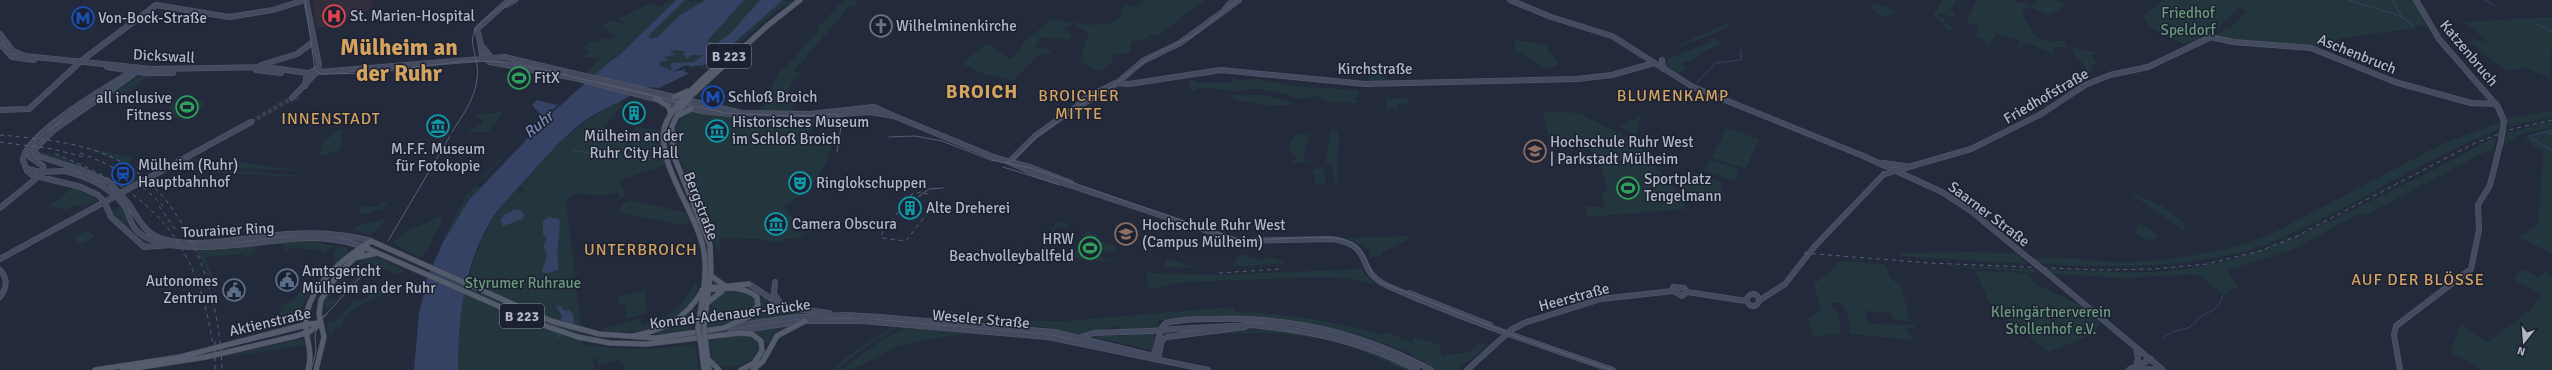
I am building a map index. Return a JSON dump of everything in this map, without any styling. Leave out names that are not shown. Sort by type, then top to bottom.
[{"type":"main road","points":[[0,110],[27,110],[79,62],[156,5],[235,16],[273,10],[306,0],[313,42],[319,62],[318,70],[305,86],[292,98]]},
{"type":"main road","points":[[492,60],[486,54],[477,38],[478,28],[509,0]]},
{"type":"main road","points":[[500,9],[515,0]]},
{"type":"main road","name":"B 223","points":[[686,100],[694,88],[758,29],[800,0]]},
{"type":"main road","points":[[1222,12],[1233,0]]},
{"type":"main road","points":[[1009,162],[1035,136],[1077,106],[1085,98],[1116,83],[1143,61],[1180,43],[1239,0]]},
{"type":"main road","name":"Saarner Straße","points":[[1510,0],[1551,17],[1612,36],[1634,49],[1651,63],[1706,96],[1723,104],[1752,111]]},
{"type":"main road","name":"Katzenbruch","points":[[2400,370],[2394,335],[2396,326],[2465,276],[2474,263],[2479,226],[2478,205],[2490,185],[2501,141],[2504,121],[2496,104],[2439,39],[2416,0]]},
{"type":"main road","name":"B 223","points":[[680,105],[748,42],[787,9]]},
{"type":"main road","points":[[0,34],[11,49],[2,50],[0,44]]},
{"type":"main road","name":"Friedhofstraße","points":[[1746,299],[1758,298],[1769,294],[1787,282],[1814,247],[1884,174],[1907,166],[1971,149],[2041,114],[2084,86],[2110,75],[2145,68],[2211,37],[2217,37]]},
{"type":"main road","name":"Aschenbruch","points":[[2217,37],[2234,42],[2300,46],[2319,50],[2382,78],[2463,101],[2496,104]]},
{"type":"main road","points":[[255,68],[296,54],[309,48],[313,42]]},
{"type":"main road","points":[[476,59],[480,50],[480,43]]},
{"type":"main road","name":"Dickswall","points":[[11,49],[25,56],[161,73],[260,70],[299,76],[318,70],[484,58]]},
{"type":"main road","name":"Dickswall","points":[[2,50],[9,56],[20,59],[79,62],[137,70],[255,68],[307,73]]},
{"type":"main road","points":[[480,50],[484,58],[492,60],[580,77],[640,92],[674,97],[734,112],[754,114],[810,114],[874,107],[880,108],[894,116],[1036,174],[1072,184],[1238,241],[1254,242],[1332,239],[1346,241],[1361,250],[1371,276],[1397,290],[1444,311],[1612,370]]},
{"type":"main road","points":[[1662,60],[1664,70]]},
{"type":"main road","name":"Saarner Straße","points":[[1651,63],[1708,94],[1879,163],[1952,198],[2047,273],[2163,370]]},
{"type":"main road","name":"Kirchstraße","points":[[1116,83],[1129,84],[1221,70],[1369,84],[1594,78],[1651,63]]},
{"type":"main road","points":[[116,68],[123,72],[120,78]]},
{"type":"main road","points":[[137,70],[120,78],[74,108],[30,146],[23,157],[26,168],[38,177],[83,186],[93,190],[105,202],[114,221],[140,247],[147,248],[171,246]]},
{"type":"main road","points":[[0,208],[44,172],[43,166],[32,159],[29,154],[37,144],[137,70]]},
{"type":"main road","points":[[305,86],[307,73]]},
{"type":"main road","points":[[674,97],[694,88]]},
{"type":"main road","points":[[640,92],[691,109],[719,114],[797,117],[870,112],[894,116]]},
{"type":"main road","points":[[655,98],[668,106],[671,113]]},
{"type":"main road","name":"Bergstraße","points":[[680,105],[671,113],[666,124],[664,137],[666,155],[704,246],[706,304],[701,327]]},
{"type":"main road","name":"Bergstraße","points":[[680,105],[670,133],[670,144],[678,167],[709,239],[711,276],[706,289],[701,327],[704,370]]},
{"type":"main road","points":[[676,117],[691,109]]},
{"type":"main road","points":[[0,259],[251,122]]},
{"type":"main road","name":"Tourainer Ring","points":[[37,144],[34,151],[36,154],[79,169],[109,182],[151,234],[174,242],[200,242],[324,233],[348,235],[371,241]]},
{"type":"main road","name":"Friedhofstraße","points":[[1879,163],[1907,166]]},
{"type":"main road","name":"Tourainer Ring","points":[[26,168],[44,172],[65,171],[102,183],[126,204],[131,224],[139,232],[155,242],[171,246],[199,246],[307,238],[336,240],[364,247],[406,264]]},
{"type":"main road","points":[[308,370],[313,352],[307,324],[309,308],[325,280],[343,261],[371,241]]},
{"type":"main road","name":"Konrad-Adenauer-Brücke","points":[[371,241],[551,321],[599,334],[656,338],[796,317],[847,315]]},
{"type":"main road","points":[[316,370],[323,342],[319,311],[321,300],[332,281],[364,247]]},
{"type":"main road","points":[[354,259],[378,253]]},
{"type":"main road","name":"Konrad-Adenauer-Brücke","points":[[406,264],[537,323],[571,335],[598,342],[647,344],[699,338],[764,326],[805,321]]},
{"type":"main road","points":[[0,270],[5,275],[6,284],[0,297]]},
{"type":"main road","points":[[711,276],[726,288],[748,290],[754,293],[758,301],[755,311],[750,316],[724,328]]},
{"type":"main road","points":[[775,282],[774,294],[784,307]]},
{"type":"main road","points":[[706,289],[726,288],[749,284],[784,307],[847,315]]},
{"type":"main road","name":"Heerstraße","points":[[1673,292],[1674,287],[1679,286],[1684,288],[1687,292]]},
{"type":"main road","points":[[706,304],[717,293],[726,288]]},
{"type":"main road","name":"B 223","points":[[612,336],[633,336],[654,331],[677,320],[693,305],[706,289]]},
{"type":"main road","name":"Heerstraße","points":[[1467,370],[1508,333],[1524,323],[1601,299],[1673,292],[1680,296],[1687,292],[1746,299]]},
{"type":"main road","name":"Friedhofstraße","points":[[1746,299],[1756,305],[1760,302],[1758,298]]},
{"type":"main road","name":"Weseler Straße","points":[[847,315],[1028,329],[1081,338],[1142,352],[1155,358]]},
{"type":"main road","points":[[1155,358],[1162,327],[1170,322],[1247,318],[1305,325],[1375,344],[1397,352],[1431,370]]},
{"type":"main road","name":"Weseler Straße","points":[[805,321],[862,320],[1023,334],[1068,341],[1208,370]]},
{"type":"main road","points":[[752,370],[763,361],[777,336],[805,321]]},
{"type":"main road","name":"Aktienstraße","points":[[95,370],[172,358],[307,324],[321,323]]},
{"type":"main road","name":"Aktienstraße","points":[[123,370],[201,358],[270,342],[308,332],[321,323]]},
{"type":"main road","points":[[1250,325],[1309,330],[1339,337],[1376,349],[1417,370]]},
{"type":"main road","points":[[1068,341],[1094,333],[1250,325],[1305,325]]},
{"type":"main road","points":[[1155,358],[1162,340],[1167,337],[1265,326]]},
{"type":"main road","points":[[270,342],[276,333]]},
{"type":"main road","name":"B 223","points":[[699,338],[740,333],[756,336],[762,344],[760,355],[752,364],[741,370]]},
{"type":"main road","name":"Bergstraße","points":[[703,345],[709,370]]},
{"type":"main road","points":[[2132,368],[2138,359],[2136,347]]},
{"type":"main road","points":[[707,359],[719,370]]},
{"type":"main road","points":[[2132,368],[2150,359]]},
{"type":"main road","points":[[2132,368],[2158,370]]},
{"type":"shaded area","name":"St. Marien-Hospital","points":[[313,0],[373,0],[371,3],[375,8],[317,29]]},
{"type":"green space","points":[[676,0],[595,77],[585,75],[600,58],[583,57],[590,50],[585,49],[589,42],[597,42],[600,38],[612,39],[616,36],[602,26],[614,20],[624,26],[627,24],[617,19],[652,3],[659,7],[668,1]]},
{"type":"green space","points":[[685,0],[700,2],[706,0],[681,14],[663,33],[650,39],[648,36]]},
{"type":"green space","points":[[723,0],[772,0],[733,37],[705,56],[690,64],[656,75],[647,70]]},
{"type":"green space","points":[[783,0],[793,2],[777,10],[709,69],[695,68],[718,57]]},
{"type":"green space","points":[[844,0],[857,0],[855,7],[849,7],[794,71],[802,74],[794,78],[788,93],[796,97],[791,112],[761,112],[779,71],[794,59],[803,47],[803,44],[806,44],[820,29],[818,27]]},
{"type":"green space","points":[[1143,0],[1205,0],[1158,35],[1149,34],[1149,39],[1131,42],[1130,53],[1113,54],[1111,60],[1114,61],[1099,72],[1079,61],[1089,33],[1073,24],[1063,28],[1072,35],[1069,40],[1042,37],[1035,47],[1052,50],[1049,54],[1039,54],[1012,81],[992,74],[989,76],[962,64],[983,46],[989,44],[1010,59],[1016,54],[1029,37],[1043,27],[1050,19],[1082,24],[1106,24],[1115,21],[1121,15],[1123,5],[1136,7]]},
{"type":"green space","points":[[1943,0],[1957,0],[1951,10],[1956,12],[1953,17],[1939,13],[1937,16],[1945,18],[1943,23],[1955,27],[1948,31],[1933,14]]},
{"type":"green space","points":[[1977,0],[2011,0],[2031,6],[2039,1],[2038,0],[2056,0],[2067,6],[2048,15],[2030,7],[2022,11],[2029,27],[2036,36],[2046,41],[2063,41],[2068,48],[2054,46],[2054,55],[2026,42],[2020,48],[2016,47],[2020,41],[1997,33],[1989,46],[1982,38],[1976,37],[1978,31],[1976,25],[1966,22]]},
{"type":"green space","name":"Friedhof Speldorf","points":[[2163,0],[2413,0],[2428,28],[2418,25],[2415,28],[2343,38],[2318,47],[2228,40],[2220,34],[2226,28],[2229,29],[2247,11],[2240,7],[2214,32],[2188,46],[2150,28],[2144,16]]},
{"type":"green space","points":[[1877,4],[1888,7],[1895,14],[1880,16],[1870,6]]},
{"type":"green space","points":[[2552,17],[2551,79],[2525,68],[2507,71],[2467,40],[2487,41],[2464,22]]},
{"type":"green space","points":[[1736,20],[1720,31],[1682,46],[1680,44]]},
{"type":"green space","points":[[1710,39],[1715,39],[1722,44],[1700,53],[1691,61],[1683,62],[1681,65],[1686,67],[1677,75],[1665,66],[1668,59],[1712,41]]},
{"type":"green space","points":[[1515,40],[1548,45],[1549,54],[1553,54],[1558,65],[1544,69],[1532,59],[1523,56],[1523,54],[1515,53]]},
{"type":"green space","points":[[2070,47],[2099,54],[2090,54],[2096,62],[2094,65],[2089,65],[2093,73],[2099,76],[2088,72]]},
{"type":"green space","points":[[1368,69],[1389,69],[1383,71],[1382,76],[1385,79],[1406,80],[1410,77],[1410,79],[1408,81],[1370,82]]},
{"type":"green space","points":[[142,75],[152,76],[149,79],[145,78],[132,90],[109,100],[112,92]]},
{"type":"green space","points":[[1233,77],[1237,80],[1261,79],[1275,83],[1297,86],[1354,90],[1358,91],[1358,96],[1355,98],[1358,103],[1331,102],[1316,96],[1305,99],[1296,98],[1282,93],[1258,89],[1232,91],[1207,88],[1197,89],[1193,92],[1189,87],[1189,81],[1194,80],[1196,83],[1231,83]]},
{"type":"green space","points":[[1231,95],[1263,95],[1295,103],[1272,105],[1250,103],[1241,101]]},
{"type":"green space","name":"Styrumer Ruhraue","points":[[626,97],[622,102],[619,102],[623,105],[603,127],[618,131],[613,137],[625,139],[636,127],[659,130],[662,132],[666,165],[624,179],[620,183],[626,197],[618,199],[620,195],[617,192],[606,195],[572,194],[566,200],[583,344],[612,348],[639,349],[666,348],[695,344],[699,370],[624,370],[623,362],[617,360],[598,365],[597,359],[593,357],[594,370],[436,370],[444,289],[463,297],[476,254],[488,228],[504,203],[515,191],[521,192],[524,188],[520,187],[568,136],[609,106]]},
{"type":"green space","name":"all inclusive Fitness","points":[[191,98],[204,101],[203,109],[197,110],[196,113],[179,118],[168,115],[172,102]]},
{"type":"green space","points":[[1408,98],[1408,104],[1398,104],[1398,108],[1387,109],[1386,99]]},
{"type":"green space","points":[[1543,111],[1579,113],[1626,137],[1628,148],[1640,148],[1680,195],[1686,209],[1589,217],[1585,207],[1605,207],[1601,192],[1608,191],[1600,161],[1593,159],[1590,146],[1551,148]]},
{"type":"green space","points":[[2552,111],[2552,117],[2508,127],[2507,118]]},
{"type":"green space","points":[[503,112],[488,132],[466,132],[482,124],[483,120],[475,116],[477,114]]},
{"type":"green space","points":[[689,112],[771,120],[804,120],[821,118],[817,126],[815,125],[810,131],[805,146],[832,145],[829,155],[821,173],[815,181],[801,195],[783,206],[797,223],[793,231],[805,233],[801,239],[784,238],[781,243],[759,239],[721,238],[720,256],[676,151],[676,128],[682,117]]},
{"type":"green space","points":[[1639,116],[1641,117],[1636,134],[1620,127]]},
{"type":"green space","points":[[2552,121],[2552,128],[2524,133],[2506,143],[2504,141],[2507,133]]},
{"type":"green space","points":[[537,122],[482,181],[479,181]]},
{"type":"green space","points":[[2500,122],[2498,130],[2449,151],[2309,225],[2251,250],[2217,258],[2141,266],[2040,264],[2034,259],[2064,258],[2137,262],[2197,255],[2237,246],[2275,232],[2444,143]]},
{"type":"green space","points":[[1726,128],[1759,139],[1746,169],[1712,158]]},
{"type":"green space","points":[[1331,129],[1339,130],[1337,175],[1339,184],[1335,184],[1332,163],[1325,162]]},
{"type":"green space","points":[[342,130],[340,150],[318,157],[323,140],[331,137],[332,132]]},
{"type":"green space","points":[[2552,130],[2552,254],[2519,237],[2538,225],[2543,152],[2523,138]]},
{"type":"green space","points":[[1296,133],[1309,135],[1303,159],[1310,161],[1296,163],[1292,161],[1297,158],[1288,150],[1290,149],[1288,146]]},
{"type":"green space","points":[[2496,136],[2493,152],[2487,151],[2364,216],[2359,214],[2290,251],[2227,270],[2239,288],[2231,289],[2228,294],[2223,294],[2196,274],[2125,278],[2052,274],[2047,269],[2142,272],[2179,270],[2222,262],[2267,248],[2332,220],[2451,161]]},
{"type":"green space","points":[[83,147],[136,158],[127,164]]},
{"type":"green space","points":[[38,151],[60,157],[100,173],[41,155]]},
{"type":"green space","points":[[190,158],[224,162],[232,167],[186,161]]},
{"type":"green space","points":[[1710,160],[1740,170],[1735,181],[1705,171]]},
{"type":"green space","points":[[232,161],[302,171],[239,168]]},
{"type":"green space","points":[[189,168],[298,175],[291,177],[216,172]]},
{"type":"green space","points":[[1313,169],[1324,169],[1325,184],[1316,184]]},
{"type":"green space","points":[[1700,174],[1700,178],[1705,180],[1709,178],[1722,183],[1720,190],[1725,192],[1719,197],[1715,194],[1688,197],[1677,185],[1692,181],[1687,176]]},
{"type":"green space","points":[[475,186],[481,187],[443,239],[467,194]]},
{"type":"green space","points":[[74,187],[89,194],[98,201],[94,203],[91,202],[81,207],[73,205],[66,210],[49,206]]},
{"type":"green space","points":[[2133,193],[2162,206],[2184,222],[2184,230],[2131,194]]},
{"type":"green space","points":[[631,200],[687,213],[690,221],[682,225],[618,212],[623,203]]},
{"type":"green space","points":[[382,201],[389,201],[382,210],[374,210],[371,213],[360,214],[362,211],[358,210],[358,206],[377,207]]},
{"type":"green space","points":[[121,206],[125,212],[127,223],[133,231],[158,245],[144,246],[115,219],[111,211]]},
{"type":"green space","points":[[441,216],[444,218],[420,258],[392,243],[405,232]]},
{"type":"green space","points":[[388,217],[376,231],[368,235],[354,230],[358,226]]},
{"type":"green space","points":[[1056,222],[1067,223],[1069,226],[1067,228],[1057,226],[1043,253],[1069,258],[1039,255]]},
{"type":"green space","points":[[2138,222],[2154,232],[2157,238],[2147,240],[2135,234]]},
{"type":"green space","points":[[88,230],[95,237],[79,245],[73,238]]},
{"type":"green space","points":[[1086,231],[1097,235],[1095,239],[1118,247],[1113,253],[1101,249],[1097,255],[1115,262],[1073,258]]},
{"type":"green space","points":[[1409,236],[1409,239],[1381,253],[1382,256],[1370,257],[1368,249],[1347,238]]},
{"type":"green space","points":[[307,240],[334,246],[323,254],[322,250],[292,248],[285,252],[285,245],[281,246],[284,243]]},
{"type":"green space","points":[[263,244],[263,247],[260,246],[251,253],[254,254],[245,258],[246,256],[241,254],[205,257],[215,283],[211,286],[205,266],[195,249]]},
{"type":"green space","points":[[338,245],[347,248],[347,251],[349,252],[336,263],[334,253]]},
{"type":"green space","points":[[1976,252],[2017,254],[2028,264],[1902,256],[1899,253]]},
{"type":"green space","points":[[1241,254],[1263,261],[1266,256],[1288,263],[1232,267]]},
{"type":"green space","points":[[368,258],[379,258],[405,271],[397,274],[366,262],[354,267],[328,298],[335,300],[360,271],[366,269],[356,283],[325,312],[327,295],[332,287],[345,273],[353,267]]},
{"type":"green space","points":[[1168,258],[1195,268],[1163,267]]},
{"type":"green space","points":[[1840,261],[1884,264],[1893,281],[1901,285],[1910,321],[1893,320],[1891,313],[1865,311],[1869,324],[1914,325],[1914,328],[1907,328],[1912,340],[1850,334],[1848,314],[1842,303],[1830,303],[1832,309],[1839,312],[1841,336],[1829,334],[1813,337],[1808,319],[1821,311],[1814,284],[1828,274]]},
{"type":"green space","points":[[1920,264],[2033,269],[2039,273]]},
{"type":"green space","points":[[1362,269],[1365,275],[1376,285],[1344,278],[1319,277],[1185,282],[1148,289],[1147,273],[1216,275]]},
{"type":"green space","points":[[2522,269],[2538,277],[2545,272],[2552,276],[2552,370],[2483,370],[2450,352],[2461,324],[2488,342],[2530,310],[2542,295],[2514,280]]},
{"type":"green space","name":"Kleingärtnerverein Stollenhof e.V.","points":[[1975,271],[2027,273],[2036,284],[2077,304],[2100,323],[2094,334],[2048,352],[1991,306]]},
{"type":"green space","points":[[394,281],[392,293],[362,304],[349,314],[340,327],[335,328],[330,336],[327,322],[336,321],[355,300],[361,301],[373,292],[384,290]]},
{"type":"green space","points":[[696,281],[698,288],[691,302],[681,313],[670,321],[657,327],[629,332],[600,330],[640,318],[642,325],[661,318],[675,310],[680,305],[691,291]]},
{"type":"green space","points":[[314,287],[303,304],[297,322],[281,328],[280,306],[295,300],[299,292]]},
{"type":"green space","points":[[645,289],[647,313],[626,319],[625,304],[618,305],[619,296]]},
{"type":"green space","points":[[740,291],[753,295],[756,300],[749,313],[737,320],[708,327],[713,300],[722,293]]},
{"type":"green space","points":[[765,297],[773,306],[809,313],[742,323],[756,314],[760,307],[761,298]]},
{"type":"green space","points":[[1233,307],[1235,312],[1273,314],[1309,319],[1382,335],[1384,332],[1412,342],[1414,337],[1439,345],[1442,356],[1468,352],[1482,342],[1486,346],[1458,370],[1437,370],[1409,353],[1387,344],[1357,334],[1295,321],[1238,316],[1159,320],[1157,327],[1120,331],[1120,326],[1079,334],[1036,326],[929,318],[948,310],[1008,321],[1064,321]]},
{"type":"green space","points":[[692,308],[695,309],[693,329],[653,335],[676,322]]},
{"type":"green space","points":[[787,326],[778,332],[767,345],[764,338],[751,332]]},
{"type":"green space","points":[[892,327],[897,328],[868,345],[836,370],[832,370],[846,357]]},
{"type":"green space","points":[[905,328],[969,334],[913,342],[888,351],[855,368],[841,370],[880,341]]},
{"type":"green space","points":[[1265,329],[1314,334],[1380,354],[1411,370],[1406,370],[1395,366],[1352,347],[1296,335],[1260,333],[1185,337]]},
{"type":"green space","points":[[1156,332],[1152,350],[1093,337],[1124,336]]},
{"type":"green space","points":[[740,335],[751,336],[758,342],[754,357],[749,361],[735,366],[712,363],[709,341]]},
{"type":"green space","points":[[302,339],[307,345],[234,356],[235,354]]},
{"type":"water","points":[[676,0],[685,0],[648,36],[650,39],[658,37],[680,15],[706,0],[744,0],[707,41],[716,44],[730,34],[760,0],[783,0],[718,57],[703,65],[689,67],[690,65],[682,66],[672,72],[686,69],[684,72],[690,73],[659,88],[642,87],[636,92],[583,122],[561,141],[501,207],[492,219],[480,243],[473,260],[464,296],[459,333],[458,370],[414,370],[419,313],[425,290],[423,288],[443,242],[469,200],[545,120],[532,105],[537,100],[558,105],[548,114],[554,111],[617,57]],"holes":[[[674,50],[686,51],[683,54],[687,59],[692,55],[703,55],[695,62],[672,63],[670,66],[673,69],[670,70],[659,65],[660,62],[668,60],[664,57],[673,55],[674,53],[670,52]]]},
{"type":"water","points":[[514,210],[520,210],[524,215],[523,219],[503,226],[500,220],[505,214]]},
{"type":"water","points":[[549,217],[559,219],[560,223],[557,255],[559,269],[546,273],[542,272],[547,254],[543,247],[547,239],[543,234],[543,221]]},
{"type":"water","points":[[556,306],[561,306],[564,311],[569,310],[573,314],[574,325],[560,322],[562,316]]},
{"type":"waterway","points":[[2348,0],[2401,16]]},
{"type":"waterway","points":[[2393,0],[2401,16]]},
{"type":"waterway","points":[[2485,0],[2494,5]]},
{"type":"waterway","points":[[2401,16],[2413,26]]},
{"type":"waterway","points":[[2535,23],[2552,32]]},
{"type":"waterway","points":[[1696,84],[1715,63],[1741,60],[1741,50]]},
{"type":"waterway","points":[[2547,131],[2552,130]]},
{"type":"waterway","points":[[2547,131],[2552,134]]},
{"type":"waterway","points":[[2547,131],[2529,136],[2552,151]]},
{"type":"waterway","points":[[573,150],[593,154]]},
{"type":"waterway","points":[[595,154],[610,158]]},
{"type":"waterway","points":[[2162,339],[2170,333],[2193,325],[2199,318],[2214,310],[2219,304],[2223,295]]},
{"type":"waterway","points":[[557,339],[560,334]]},
{"type":"tunnel","points":[[251,122],[292,98]]},
{"type":"tram line","points":[[305,0],[315,70],[321,74],[372,73],[464,61],[476,61]]},
{"type":"tram line","points":[[476,61],[473,46],[475,31],[492,13],[513,0]]},
{"type":"tram line","points":[[1006,163],[1014,159],[1036,137],[1078,106],[1110,88],[1150,57],[1191,37],[1238,0]]},
{"type":"tram line","points":[[452,132],[468,107],[474,93],[478,70],[476,61]]},
{"type":"tram line","points":[[476,61],[510,62],[725,113],[791,116],[836,114],[842,120],[837,152]]},
{"type":"tram line","points":[[388,241],[450,136]]},
{"type":"tram line","points":[[889,137],[915,136],[942,141],[991,160],[1006,163]]},
{"type":"tram line","points":[[1006,163],[1031,168],[1238,240],[1318,237],[1348,241],[1361,250],[1373,274],[1380,282],[1523,339],[1612,370]]},
{"type":"tram line","points":[[1003,167],[1060,185]]},
{"type":"tram line","points":[[918,197],[929,189],[943,188]]},
{"type":"tram line","points":[[325,315],[367,270]]},
{"type":"tram line","points":[[105,370],[180,358],[276,335],[307,327],[325,315]]},
{"type":"tram line","points":[[311,370],[316,352],[315,335],[318,323],[325,315]]},
{"type":"railway","points":[[1804,253],[1929,263],[2100,270],[2154,269],[2207,264],[2260,251],[2297,236],[2475,143],[2513,129],[2552,120]]},
{"type":"railway","points":[[0,135],[35,138],[87,148],[119,161],[134,170],[155,188],[173,210],[188,234],[200,260],[216,315],[222,370]]},
{"type":"railway","points":[[0,142],[53,149],[84,157]]},
{"type":"railway","points":[[80,153],[104,163],[126,175],[146,190],[165,208]]},
{"type":"railway","points":[[55,154],[89,169],[119,185],[144,204],[165,225],[182,249],[196,277],[206,309],[213,346]]},
{"type":"railway","points":[[921,192],[912,194],[882,233],[882,238],[906,241],[934,204]]},
{"type":"railway","points":[[924,193],[931,195]]},
{"type":"railway","points":[[159,206],[177,232]]},
{"type":"railway","points":[[1219,273],[1280,269]]},
{"type":"railway","points":[[215,341],[215,370]]},
{"type":"place","name":"St. Marien-Hospital","points":[[334,16]]},
{"type":"place","name":"Von-Bock-Straße","points":[[83,18]]},
{"type":"place","name":"Wilhelminenkirche","points":[[881,26]]},
{"type":"place","name":"FitX","points":[[519,78]]},
{"type":"place","name":"Schloß Broich","points":[[713,97]]},
{"type":"place","name":"all inclusive Fitness","points":[[187,107]]},
{"type":"place","name":"Mülheim an der Ruhr City Hall","points":[[634,113]]},
{"type":"place","name":"M.F.F. Museum für Fotokopie","points":[[438,126]]},
{"type":"place","name":"Historisches Museum im Schloß Broich","points":[[717,131]]},
{"type":"place","name":"Hochschule Ruhr West | Parkstadt Mülheim","points":[[1535,151]]},
{"type":"place","name":"Mülheim (Ruhr) Hauptbahnhof","points":[[123,174]]},
{"type":"place","name":"Ringlokschuppen","points":[[800,183]]},
{"type":"place","name":"Sportplatz Tengelmann","points":[[1628,188]]},
{"type":"place","name":"Alte Dreherei","points":[[910,208]]},
{"type":"place","name":"Camera Obscura","points":[[776,224]]},
{"type":"place","name":"Hochschule Ruhr West (Campus Mülheim)","points":[[1126,234]]},
{"type":"place","name":"HRW Beachvolleyballfeld","points":[[1090,248]]},
{"type":"place","name":"Amtsgericht Mülheim an der Ruhr","points":[[287,280]]},
{"type":"place","name":"Autonomes Zentrum","points":[[234,290]]},
{"type":"district","name":"Mülheim an der Ruhr","points":[[399,60]]},
{"type":"district","name":"BROICH","points":[[982,91]]},
{"type":"district","name":"BLUMENKAMP","points":[[1673,95]]},
{"type":"district","name":"BROICHER MITTE","points":[[1079,104]]},
{"type":"district","name":"INNENSTADT","points":[[331,118]]},
{"type":"district","name":"UNTERBROICH","points":[[641,249]]},
{"type":"district","name":"AUF DER BLÖSSE","points":[[2418,279]]},
{"type":"water label","name":"Ruhr","points":[[538,124]]}]
